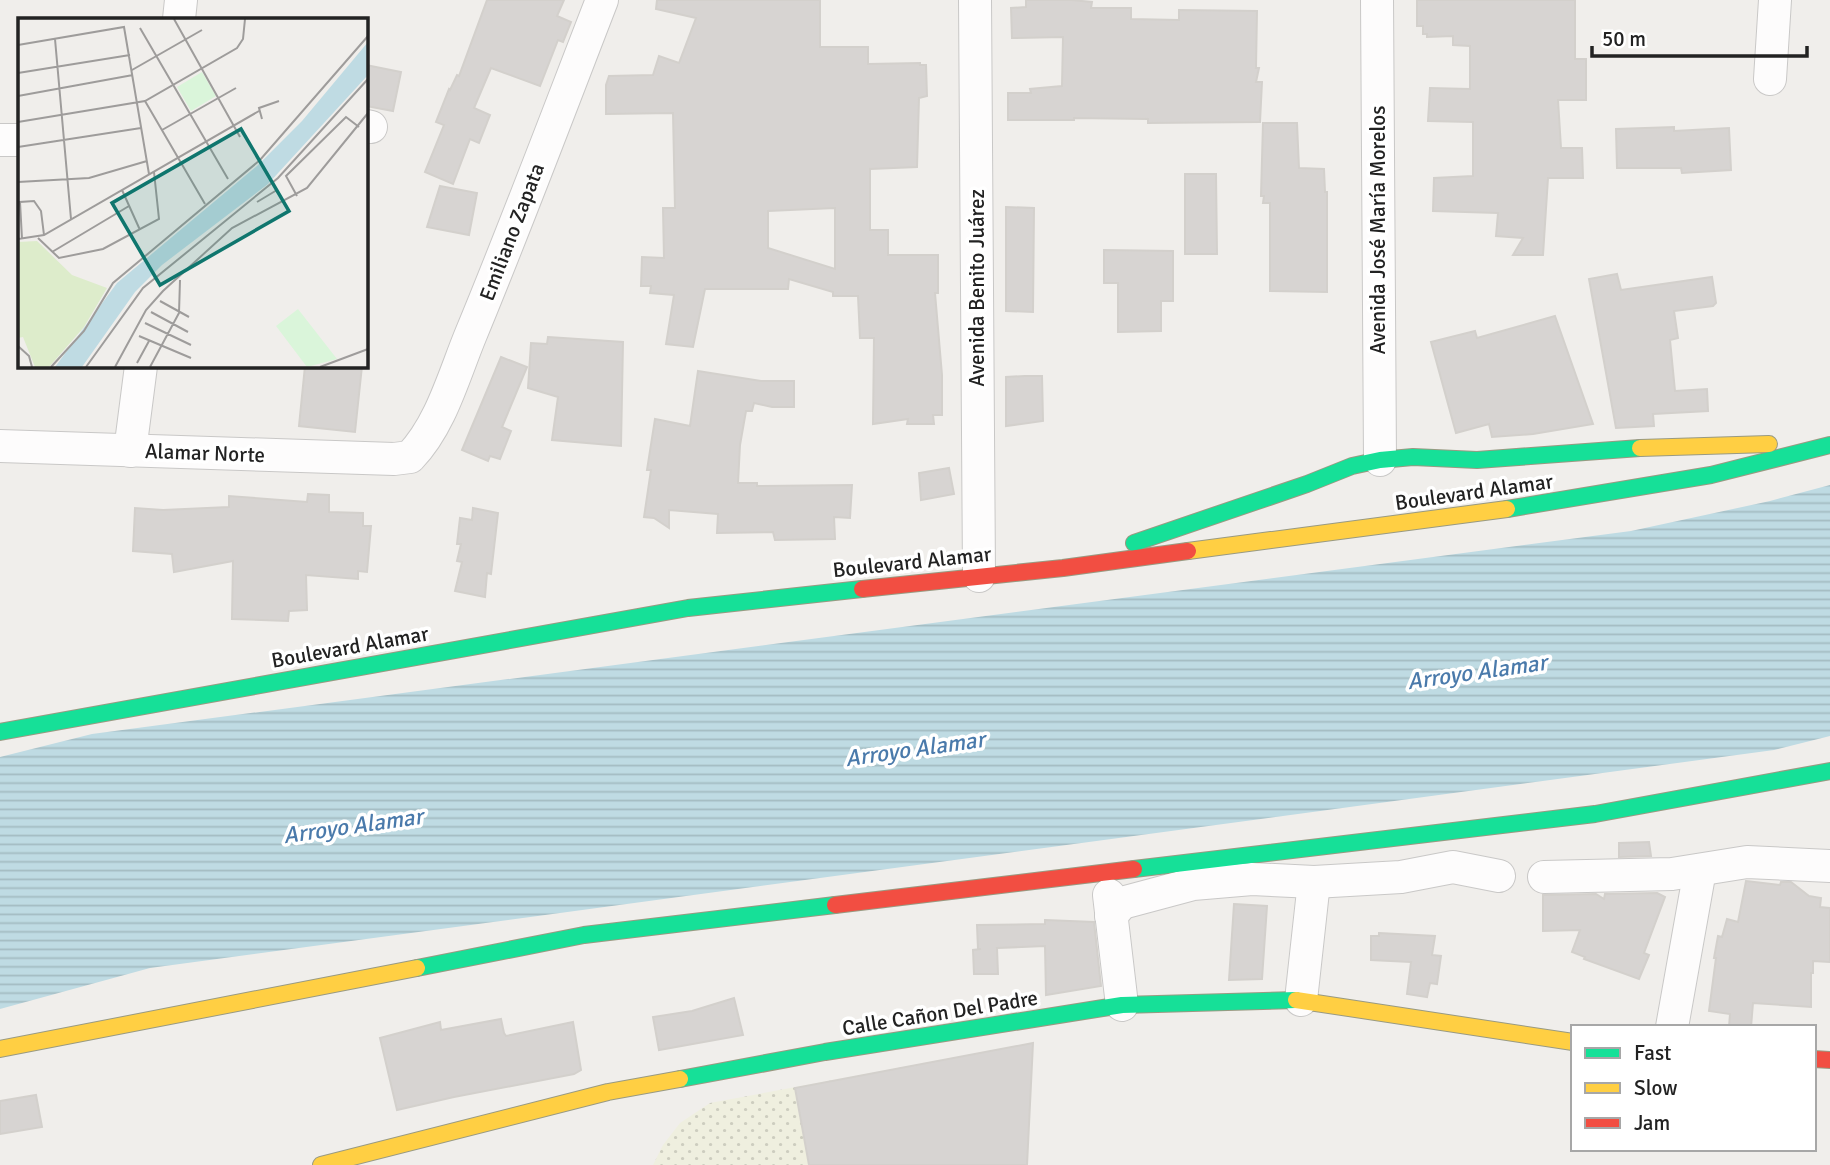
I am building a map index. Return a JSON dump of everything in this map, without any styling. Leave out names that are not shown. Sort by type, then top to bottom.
[{"type":"main road","name":"Boulevard Alamar","points":[[0,732],[688,608],[1062,568],[1559,502],[1711,475],[1830,444]]},
{"type":"main road","points":[[1062,568],[1352,466],[1380,460],[1413,457],[1477,460],[1647,448],[1830,444]]},
{"type":"main road","points":[[0,1049],[584,936],[1595,814],[1830,771]]},
{"type":"main road","name":"Calle Cañon Del Padre","points":[[321,1165],[608,1093],[825,1052],[1122,1005],[1301,1000],[1571,1042]]},
{"type":"street","points":[[179,18],[181,0]]},
{"type":"street","name":"Emiliano Zapata","points":[[410,457],[422,445],[434,424],[488,294],[602,0]]},
{"type":"street","name":"Avenida Benito Juárez","points":[[975,0],[979,576]]},
{"type":"street","name":"Avenida José María Morelos","points":[[1377,0],[1380,460]]},
{"type":"street","points":[[1770,79],[1775,0]]},
{"type":"street","points":[[0,140],[18,140]]},
{"type":"street","points":[[130,451],[141,368]]},
{"type":"street","name":"Alamar Norte","points":[[0,446],[394,459],[410,457]]},
{"type":"street","points":[[1544,877],[1672,874],[1747,862],[1830,866]]},
{"type":"street","points":[[1111,916],[1122,903],[1193,884],[1252,879],[1314,882],[1401,877],[1453,867],[1499,876]]},
{"type":"street","points":[[1672,1025],[1700,870]]},
{"type":"street","points":[[1106,872],[1122,1005]]},
{"type":"street","points":[[1301,1000],[1314,882]]},
{"type":"green space","points":[[1033,1043],[1027,1165],[653,1165],[663,1145],[680,1123],[710,1103]]},
{"type":"water","name":"Arroyo Alamar","points":[[1830,485],[1830,736],[1774,750],[150,968],[0,1009],[0,757],[92,734],[1631,531]]},
{"type":"building","points":[[487,0],[564,0],[557,16],[571,22],[563,42],[558,40],[540,86],[491,68],[474,108],[490,115],[479,143],[470,139],[453,184],[425,172],[444,125],[436,122],[449,89],[457,75],[459,76]]},
{"type":"building","points":[[657,0],[820,0],[820,47],[868,47],[868,64],[926,65],[927,96],[919,98],[917,167],[870,169],[870,230],[888,230],[888,255],[938,255],[938,293],[935,293],[942,375],[942,415],[933,415],[934,424],[907,424],[908,419],[873,424],[874,338],[860,338],[858,296],[833,296],[833,292],[789,279],[788,289],[705,289],[693,347],[666,344],[674,295],[650,293],[651,286],[641,286],[642,257],[664,258],[663,208],[675,208],[673,113],[606,114],[606,85],[609,76],[653,75],[659,56],[679,63],[696,18],[656,9]],"holes":[[[835,208],[835,269],[768,248],[768,211]]]},
{"type":"building","points":[[1026,0],[1072,0],[1092,2],[1091,8],[1131,8],[1131,19],[1179,20],[1179,10],[1257,11],[1256,68],[1259,68],[1256,82],[1262,82],[1260,122],[1148,123],[1148,119],[1074,118],[1008,120],[1008,93],[1031,93],[1030,89],[1062,86],[1063,37],[1012,38],[1011,8],[1026,7]]},
{"type":"building","points":[[1417,0],[1575,0],[1575,59],[1586,59],[1586,100],[1558,100],[1561,148],[1582,148],[1583,178],[1548,178],[1543,255],[1513,255],[1523,238],[1496,236],[1498,213],[1433,211],[1434,178],[1473,176],[1473,122],[1428,121],[1430,88],[1470,89],[1470,46],[1453,45],[1453,36],[1427,37],[1427,34],[1423,34],[1423,26],[1417,26]]},
{"type":"building","points":[[368,65],[401,72],[393,111],[368,106]]},
{"type":"building","points":[[1263,123],[1297,123],[1299,168],[1324,169],[1327,192],[1327,292],[1270,291],[1270,203],[1263,203],[1264,196],[1261,196]]},
{"type":"building","points":[[1674,127],[1674,131],[1729,128],[1731,170],[1682,173],[1681,168],[1617,168],[1616,129]]},
{"type":"building","points":[[1185,174],[1216,174],[1217,254],[1185,254]]},
{"type":"building","points":[[440,186],[477,193],[469,235],[427,227]]},
{"type":"building","points":[[1006,207],[1034,208],[1033,312],[1006,311]]},
{"type":"building","points":[[1104,250],[1173,251],[1173,301],[1161,301],[1161,331],[1118,332],[1118,283],[1104,283]]},
{"type":"building","points":[[1617,274],[1621,290],[1712,277],[1716,303],[1713,306],[1674,311],[1678,338],[1670,340],[1675,391],[1707,389],[1708,411],[1653,414],[1654,426],[1616,428],[1589,279]]},
{"type":"building","points":[[1555,316],[1593,424],[1533,434],[1492,437],[1489,424],[1456,433],[1431,342],[1475,331],[1477,338]]},
{"type":"building","points":[[548,337],[623,342],[621,446],[552,440],[558,397],[528,388],[531,343],[547,344]]},
{"type":"building","points":[[501,357],[527,367],[502,427],[511,431],[500,459],[490,456],[488,461],[462,450]]},
{"type":"building","points":[[305,368],[362,368],[355,432],[299,426]]},
{"type":"building","points":[[698,371],[761,381],[794,381],[794,407],[772,407],[754,403],[752,411],[746,411],[740,445],[738,483],[757,483],[757,486],[852,485],[850,518],[834,517],[835,539],[775,540],[773,532],[717,533],[718,514],[669,510],[669,528],[654,518],[644,517],[651,470],[647,470],[655,419],[690,426]]},
{"type":"building","points":[[1042,376],[1043,421],[1006,426],[1006,377]]},
{"type":"building","points":[[949,468],[954,494],[921,500],[919,473]]},
{"type":"building","points":[[308,494],[329,495],[329,512],[363,513],[363,526],[371,526],[367,572],[358,571],[358,579],[306,575],[307,610],[289,611],[288,621],[232,619],[233,561],[174,572],[172,554],[133,551],[135,508],[163,510],[229,507],[229,496],[307,502]]},
{"type":"building","points":[[473,508],[498,513],[491,574],[487,573],[485,597],[455,591],[462,562],[457,561],[461,544],[457,544],[460,518],[472,520]]},
{"type":"building","points":[[1649,842],[1651,856],[1619,857],[1619,843]]},
{"type":"building","points":[[1746,881],[1780,885],[1781,882],[1791,882],[1809,896],[1821,898],[1820,907],[1830,908],[1830,962],[1813,961],[1811,1007],[1753,1003],[1751,1025],[1729,1025],[1730,1014],[1709,1011],[1718,936],[1722,937],[1727,919],[1738,922]]},
{"type":"building","points":[[1657,893],[1665,897],[1644,953],[1649,955],[1639,979],[1572,952],[1580,930],[1543,931],[1543,895],[1596,894],[1604,899],[1605,894]]},
{"type":"building","points":[[1234,904],[1267,906],[1262,979],[1229,980]]},
{"type":"building","points":[[1045,920],[1094,922],[1101,986],[1046,995],[1045,946],[997,948],[998,974],[974,974],[973,950],[981,949],[978,949],[977,925],[1045,924]]},
{"type":"building","points":[[1379,933],[1435,936],[1432,955],[1441,956],[1437,984],[1430,983],[1427,997],[1407,994],[1411,962],[1371,960],[1371,936],[1379,936]]},
{"type":"building","points":[[734,998],[743,1035],[659,1050],[653,1017],[692,1011]]},
{"type":"building","points":[[501,1019],[506,1036],[573,1022],[581,1070],[574,1074],[397,1110],[380,1038],[440,1022],[441,1030]]},
{"type":"building","points":[[1033,1043],[1027,1165],[809,1165],[795,1088]]},
{"type":"building","points":[[36,1095],[42,1127],[0,1134],[0,1101]]},
{"type":"traffic: fast","points":[[1507,509],[1711,475],[1830,445]]},
{"type":"traffic: fast","points":[[1134,543],[1352,466],[1380,460],[1413,457],[1477,460],[1640,448]]},
{"type":"traffic: fast","points":[[0,732],[688,608],[862,589]]},
{"type":"traffic: fast","points":[[1134,869],[1595,814],[1830,771]]},
{"type":"traffic: fast","points":[[417,968],[584,935],[835,905]]},
{"type":"traffic: fast","points":[[680,1079],[825,1052],[1122,1005],[1296,1000]]},
{"type":"traffic: slow","points":[[1640,448],[1769,444]]},
{"type":"traffic: slow","points":[[1188,551],[1507,509]]},
{"type":"traffic: slow","points":[[0,1049],[417,968]]},
{"type":"traffic: slow","points":[[1296,1000],[1571,1042]]},
{"type":"traffic: slow","points":[[321,1165],[608,1092],[680,1079]]},
{"type":"traffic: jam","points":[[862,589],[1063,568],[1188,551]]},
{"type":"traffic: jam","points":[[835,905],[1134,869]]},
{"type":"traffic: jam","points":[[1816,1059],[1830,1060]]}]
